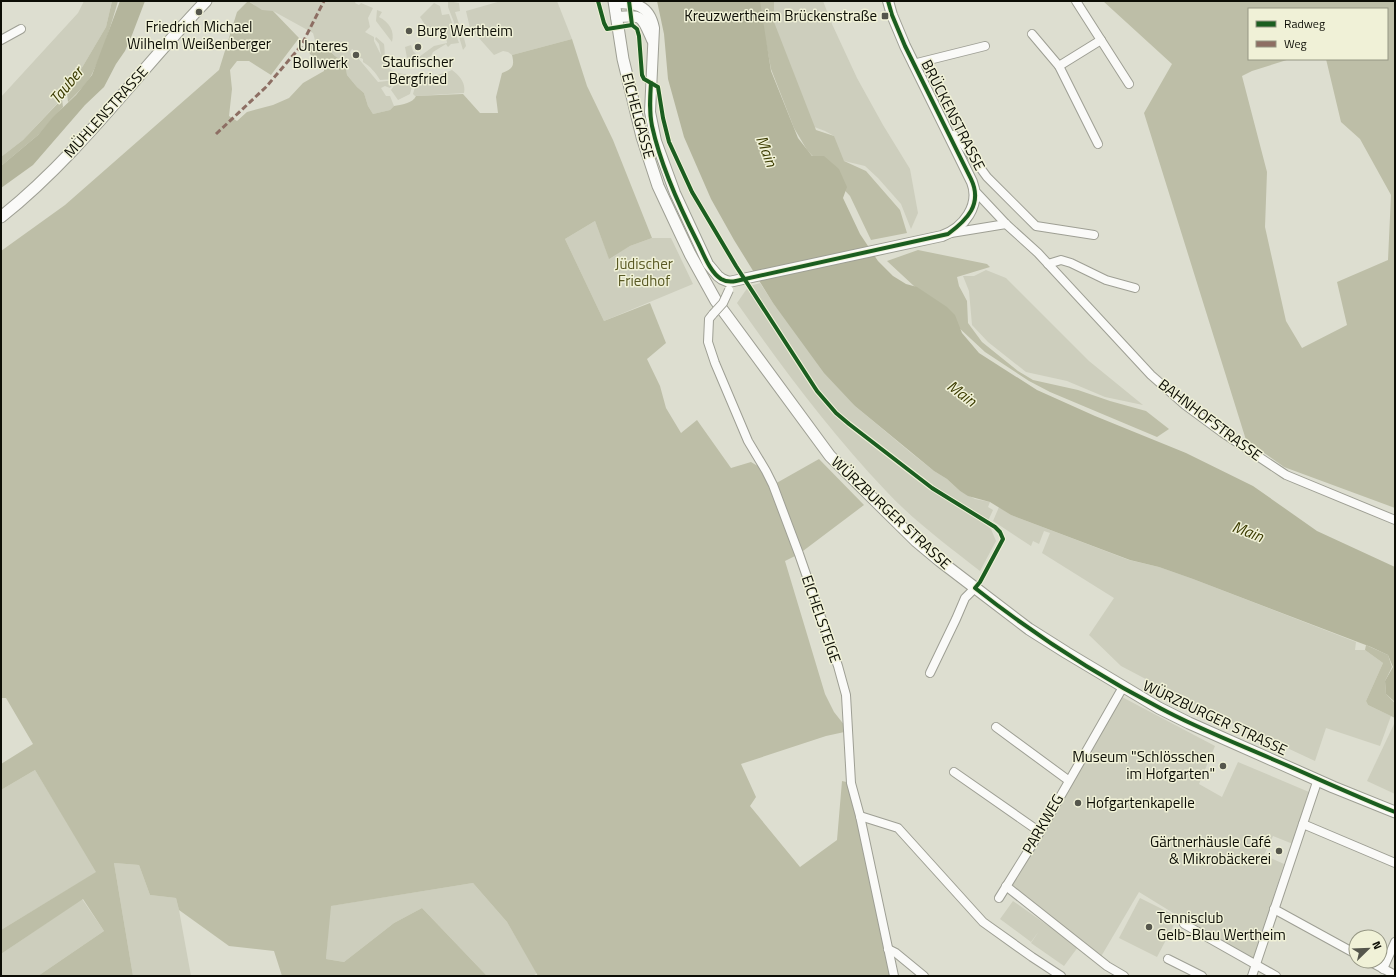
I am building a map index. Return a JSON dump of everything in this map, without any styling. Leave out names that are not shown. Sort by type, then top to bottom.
[{"type":"main road","name":"MÜHLENSTRASSE","points":[[1,217],[25,198],[61,163],[130,87],[185,22],[206,1]]},
{"type":"main road","name":"EICHELGASSE","points":[[614,2],[623,59],[634,108],[658,186],[690,254],[712,294],[728,318]]},
{"type":"main road","name":"WÜRZBURGER STRASSE","points":[[728,318],[830,456],[916,540],[940,561],[1029,629],[1159,708],[1189,723],[1318,779],[1333,787],[1395,812]]},
{"type":"street","name":"BRÜCKENSTRASSE","points":[[888,1],[913,64],[972,182],[975,191],[974,204],[969,214],[961,225],[945,235]]},
{"type":"street","points":[[1076,1],[1129,84]]},
{"type":"street","points":[[614,2],[640,6],[650,16],[654,28],[650,112],[654,134],[663,163],[687,220],[708,264],[722,279],[731,284],[945,235],[1006,224]]},
{"type":"street","points":[[616,17],[633,16],[641,19],[644,22],[653,43]]},
{"type":"street","points":[[1,40],[21,29]]},
{"type":"street","points":[[1032,34],[1059,66],[1098,144]]},
{"type":"street","points":[[1059,66],[1101,40]]},
{"type":"street","points":[[913,64],[985,46]]},
{"type":"street","points":[[949,135],[954,135],[960,140],[986,177],[1036,226],[1094,235]]},
{"type":"street","name":"BAHNHOFSTRASSE","points":[[975,191],[1006,224],[1048,264],[1151,375],[1176,398],[1210,424],[1286,475],[1395,520]]},
{"type":"street","points":[[1048,264],[1061,260],[1071,263],[1106,280],[1135,288]]},
{"type":"street","name":"EICHELSTEIGE","points":[[731,284],[723,303],[709,319],[708,342],[715,363],[748,441],[766,471],[799,554],[838,666],[846,695],[851,783],[860,816],[894,976]]},
{"type":"street","points":[[930,673],[965,598],[975,588]]},
{"type":"street","name":"PARKWEG","points":[[999,898],[1040,832],[1068,780],[1123,687]]},
{"type":"street","points":[[996,727],[1068,780]]},
{"type":"street","points":[[954,772],[1040,832]]},
{"type":"street","points":[[1252,976],[1318,779]]},
{"type":"street","points":[[860,816],[898,828],[983,922],[1061,976]]},
{"type":"street","points":[[1303,824],[1395,863]]},
{"type":"street","points":[[1006,886],[1107,966],[1124,976]]},
{"type":"street","points":[[1274,909],[1348,950]]},
{"type":"street","points":[[1184,924],[1276,976]]},
{"type":"street","points":[[1388,958],[1395,942]]},
{"type":"street","points":[[888,950],[896,953],[924,976]]},
{"type":"street","points":[[1168,959],[1202,976]]},
{"type":"street","points":[[1383,969],[1395,974]]},
{"type":"green space","points":[[84,1],[112,1],[106,27],[67,93],[23,140],[1,157],[1,97],[78,13]]},
{"type":"green space","points":[[249,1],[356,1],[355,3],[359,5],[361,3],[373,8],[368,18],[370,27],[365,32],[374,37],[374,41],[381,55],[379,44],[375,39],[376,37],[384,44],[385,60],[387,66],[392,71],[404,74],[426,76],[443,74],[452,70],[462,80],[464,93],[415,96],[413,94],[417,80],[397,78],[380,80],[373,70],[363,62],[363,59],[359,57],[359,54],[352,49],[350,52],[354,59],[358,58],[378,82],[396,80],[390,88],[385,86],[381,88],[386,96],[390,96],[394,106],[390,110],[373,114],[368,106],[364,93],[347,75],[345,62],[335,56],[323,45],[316,44],[313,33],[273,11],[262,11]]},
{"type":"green space","points":[[448,1],[459,3],[460,11],[455,12],[459,24],[458,26],[463,35],[461,37],[464,38],[466,46],[463,50],[448,7]]},
{"type":"green space","points":[[501,1],[557,1],[572,39],[512,55],[503,51],[494,55],[470,28],[466,11]]},
{"type":"green space","points":[[770,1],[823,1],[857,78],[910,169],[918,213],[911,229],[901,204],[878,178],[865,166],[840,160],[835,146],[834,136],[809,125],[795,104],[769,4]]},
{"type":"green space","points":[[434,3],[440,6],[442,15],[449,14],[459,43],[451,44],[448,47],[446,44],[433,52],[431,56],[418,62],[412,62],[407,58],[405,47],[411,45],[413,51],[419,57],[434,46],[447,43],[445,29],[436,31],[436,28],[434,27],[432,29],[434,32],[422,36],[417,32],[422,28],[424,23],[420,17]]},
{"type":"green space","points":[[377,10],[382,12],[379,17],[386,21],[392,31],[392,42],[376,21]]},
{"type":"green space","points":[[398,80],[413,82],[410,94],[398,100],[391,90]]},
{"type":"green space","name":"Jüdischer Friedhof","points":[[595,221],[609,258],[630,246],[652,238],[671,238],[693,284],[604,321],[565,239]]},
{"type":"green space","points":[[986,270],[1006,278],[1089,361],[1143,405],[1105,397],[1067,381],[1026,372],[988,342],[972,325],[969,291],[963,276],[974,276]]},
{"type":"green space","points":[[760,283],[773,303],[855,406],[960,491],[975,499],[990,502],[988,507],[993,510],[988,521],[933,486],[849,422],[837,411],[818,390],[750,286]]},
{"type":"green space","points":[[748,287],[816,392],[841,420],[931,489],[969,512],[991,529],[996,541],[980,571],[908,513],[866,469],[827,423],[772,352],[737,303]]},
{"type":"green space","points":[[999,507],[1011,515],[1129,560],[1159,567],[1193,579],[1356,642],[1355,650],[1365,650],[1383,663],[1366,701],[1368,705],[1391,716],[1380,746],[1326,728],[1315,761],[1199,707],[1121,666],[1089,635],[1114,598],[1042,553],[1050,533],[1044,531],[1039,544],[1033,541],[1031,546],[993,521]]},
{"type":"green space","points":[[1122,697],[1215,746],[1199,784],[1222,797],[1238,762],[1309,792],[1293,844],[1273,836],[1264,855],[1284,864],[1253,962],[1139,892],[1099,960],[1006,886]]},
{"type":"green space","points":[[1395,722],[1395,794],[1367,781]]},
{"type":"green space","points":[[35,770],[97,872],[1,930],[1,790]]},
{"type":"green space","points":[[114,863],[139,865],[150,895],[176,898],[191,976],[133,976]]},
{"type":"green space","points":[[473,883],[507,922],[537,973],[533,976],[487,976],[422,908],[394,923],[344,962],[326,959],[330,906]]},
{"type":"green space","name":"Tennisclub Gelb-Blau Wertheim","points":[[1140,898],[1178,917],[1157,957],[1119,938]]},
{"type":"green space","points":[[82,899],[104,931],[38,976],[1,976],[1,954]]},
{"type":"green space","points":[[1013,901],[1078,947],[1064,966],[1031,943],[1039,931],[1031,942],[1000,919]]},
{"type":"shaded area","points":[[112,1],[118,1],[100,57],[92,74],[81,89],[68,102],[67,93],[106,27]]},
{"type":"shaded area","points":[[248,1],[262,10],[273,11],[299,38],[271,75],[249,61],[237,61],[230,70],[232,89],[229,116],[237,121],[247,112],[273,105],[289,98],[303,83],[324,71],[324,69],[315,61],[306,48],[308,44],[323,45],[335,56],[345,62],[347,75],[364,93],[368,106],[373,114],[390,110],[394,106],[410,102],[416,96],[463,94],[480,113],[498,113],[496,97],[502,73],[510,69],[513,65],[512,55],[572,39],[587,86],[613,140],[652,238],[630,246],[609,259],[595,221],[565,239],[604,321],[650,303],[666,343],[647,359],[660,386],[666,408],[681,433],[697,420],[731,468],[751,462],[766,471],[773,485],[819,459],[864,505],[799,554],[785,561],[825,694],[834,712],[849,731],[826,736],[741,764],[756,797],[750,806],[800,867],[837,840],[842,781],[851,783],[894,976],[538,976],[507,922],[473,883],[331,906],[326,959],[344,962],[394,923],[422,908],[487,976],[282,976],[274,951],[229,946],[179,910],[176,898],[150,895],[139,865],[114,863],[133,976],[38,976],[104,931],[83,899],[1,954],[1,930],[96,872],[35,770],[1,790],[1,764],[33,744],[6,698],[1,698],[1,251],[65,205],[219,70],[237,12]]},
{"type":"shaded area","points":[[758,1],[774,1],[774,22],[816,130],[834,136],[844,161],[866,171],[900,210],[907,233],[871,240],[850,196],[807,150],[794,128],[771,69]]},
{"type":"shaded area","points":[[1103,1],[1395,1],[1395,508],[1284,467],[1246,440],[1144,113],[1172,64]],"holes":[[[1248,8],[1388,8],[1388,60],[1326,60],[1341,122],[1360,139],[1391,195],[1388,260],[1337,282],[1347,325],[1302,348],[1286,321],[1265,227],[1267,172],[1242,76],[1252,71],[1287,60],[1248,60]]]},
{"type":"shaded area","points":[[62,99],[63,107],[38,135],[1,166],[1,157],[23,140]]},
{"type":"shaded area","points":[[918,250],[987,264],[990,267],[957,277],[959,286],[967,301],[968,323],[982,342],[1018,371],[1033,380],[1078,390],[1146,411],[1169,429],[1157,437],[1050,392],[1029,381],[985,352],[887,261]]},
{"type":"shaded area","points":[[1366,645],[1388,655],[1392,667],[1385,681],[1386,694],[1395,703],[1395,718],[1368,705],[1366,701],[1383,663],[1365,650]]},
{"type":"water","points":[[120,1],[145,1],[125,51],[116,64],[104,87],[85,105],[33,165],[1,188],[1,166],[38,135],[53,117],[76,95],[92,75]]},
{"type":"water","name":"Main","points":[[657,1],[760,1],[771,71],[798,138],[812,156],[824,156],[839,169],[847,187],[843,198],[860,234],[878,261],[893,276],[906,284],[917,287],[947,307],[955,315],[962,333],[979,353],[1037,390],[1095,416],[1186,453],[1253,486],[1317,531],[1395,567],[1395,702],[1386,694],[1385,681],[1393,667],[1388,655],[1371,647],[1193,579],[1159,567],[1130,560],[1011,515],[990,502],[968,496],[947,479],[934,471],[855,406],[824,373],[773,303],[734,240],[711,199],[684,137],[668,79],[664,34]]},
{"type":"marked path","points":[[216,134],[266,87],[301,46],[324,1]]},
{"type":"cycle path","points":[[598,1],[607,29],[632,25]]},
{"type":"cycle path","points":[[629,1],[632,25],[637,29],[639,36],[642,75],[644,79],[658,87],[669,142],[692,192],[736,266],[817,391],[836,413],[849,424],[932,488],[995,527],[1000,532],[1003,539],[980,582],[975,588],[1041,637],[1064,652],[1160,708],[1214,734],[1395,812]]},
{"type":"cycle path","points":[[651,83],[651,121],[660,156],[684,215],[708,263],[717,276],[723,280],[728,282],[736,281],[948,234],[961,223],[971,211],[974,204],[974,188],[971,179],[905,46],[892,15],[888,1]]},
{"type":"place","name":"Friedrich Michael Wilhelm Weißenberger","points":[[199,12]]},
{"type":"place","name":"Kreuzwertheim Brückenstraße","points":[[885,16]]},
{"type":"place","name":"Burg Wertheim","points":[[409,31]]},
{"type":"place","name":"Staufischer Bergfried","points":[[418,47]]},
{"type":"place","name":"Unteres Bollwerk","points":[[356,55]]},
{"type":"place","name":"Museum \"Schlösschen im Hofgarten\"","points":[[1223,766]]},
{"type":"place","name":"Hofgartenkapelle","points":[[1078,803]]},
{"type":"place","name":"Gärtnerhäusle Café & Mikrobäckerei","points":[[1279,851]]},
{"type":"place","name":"Tennisclub Gelb-Blau Wertheim","points":[[1149,927]]},
{"type":"water label","name":"Tauber","points":[[66,85]]}]
